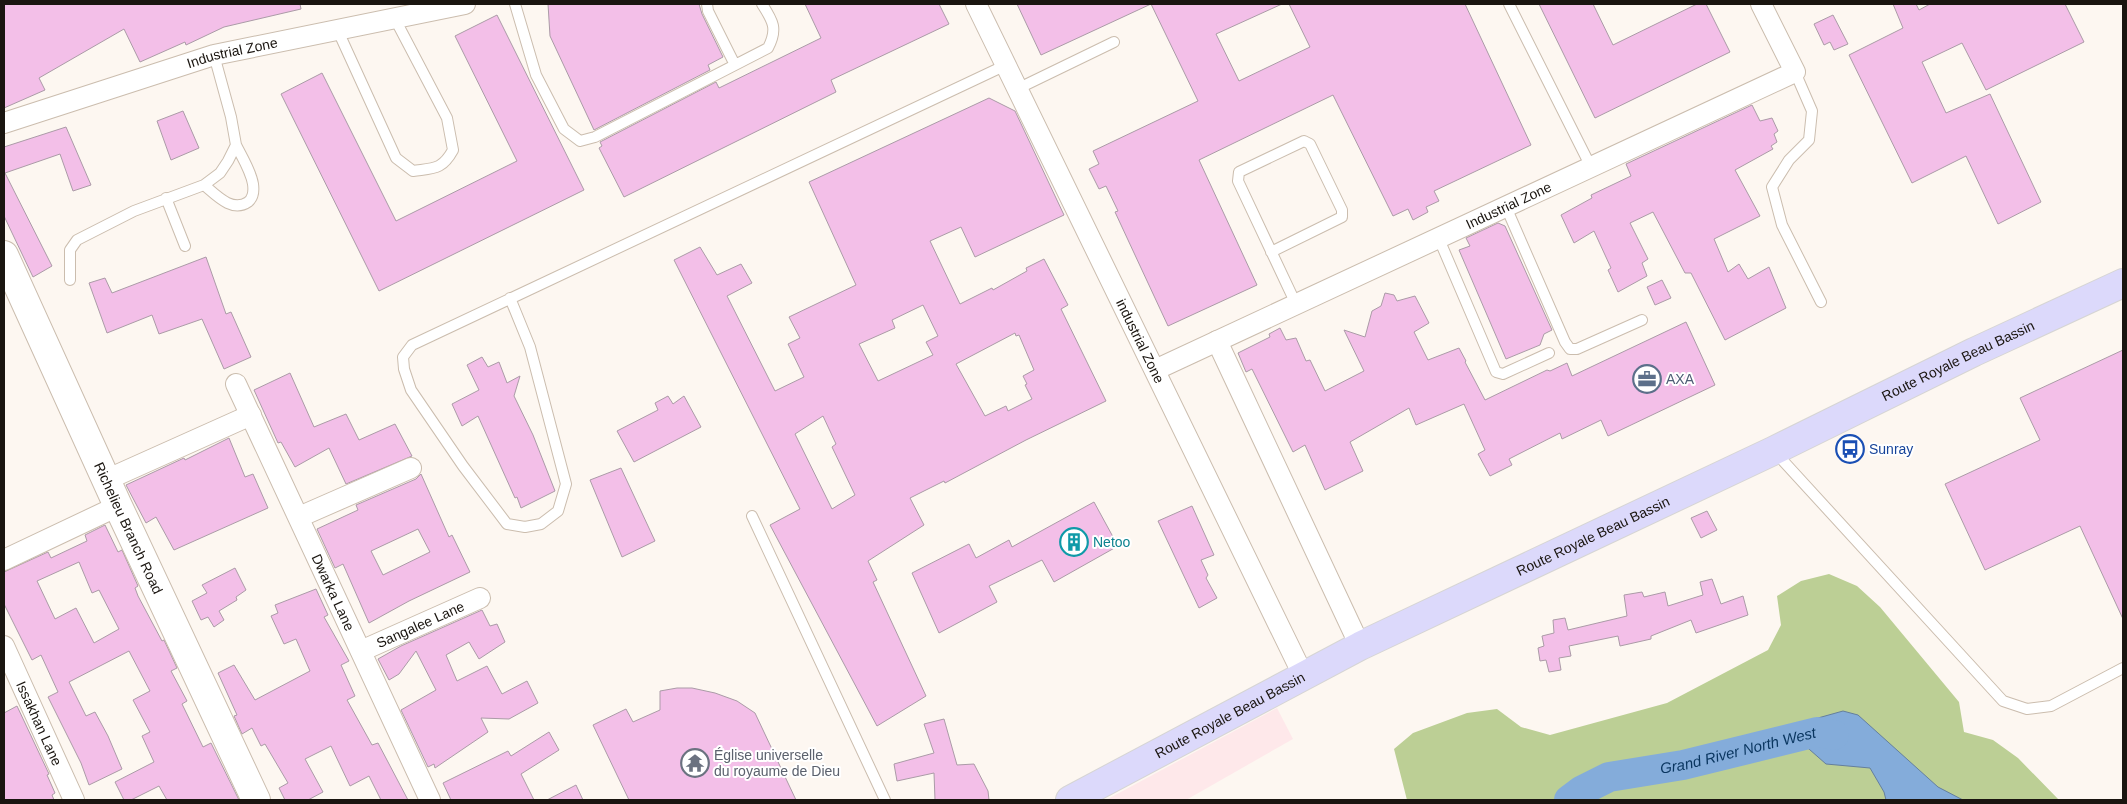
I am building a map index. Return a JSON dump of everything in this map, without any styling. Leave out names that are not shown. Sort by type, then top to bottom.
[{"type":"main road","name":"Richelieu Branch Road","points":[[4,256],[118,506],[256,800]]},
{"type":"main road","name":"Route Royale Beau Bassin","points":[[1070,800],[1304,678],[1360,646],[1774,451],[1974,352],[2123,283]]},
{"type":"street","name":"Industrial Zone","points":[[4,123],[214,55],[465,4]]},
{"type":"street","name":"industrial Zone","points":[[976,4],[1304,678]]},
{"type":"street","points":[[1761,4],[1794,72]]},
{"type":"street","name":"Industrial Zone","points":[[1155,370],[1794,72]]},
{"type":"street","points":[[1217,341],[1360,646]]},
{"type":"street","name":"Dwarka Lane","points":[[236,384],[430,800]]},
{"type":"street","points":[[106,480],[251,415]]},
{"type":"street","points":[[299,517],[411,468]]},
{"type":"street","points":[[4,560],[118,506]]},
{"type":"street","name":"Sangalee Lane","points":[[361,651],[480,598]]},
{"type":"street","name":"Issakhan Lane","points":[[4,646],[74,800]]},
{"type":"lane","points":[[515,4],[536,75],[564,129],[580,141],[595,137],[768,48],[775,36],[773,21],[762,4]]},
{"type":"lane","points":[[707,4],[708,11],[736,65]]},
{"type":"lane","points":[[1509,4],[1591,167]]},
{"type":"lane","points":[[338,31],[396,158],[413,171],[435,168],[446,162],[453,150],[447,118],[395,19]]},
{"type":"lane","points":[[1017,89],[1114,42]]},
{"type":"lane","points":[[204,185],[222,200],[232,205],[241,205],[250,201],[254,193],[253,182],[236,145],[231,116],[214,55]]},
{"type":"lane","points":[[510,298],[530,347],[566,484],[558,511],[541,524],[525,527],[507,524],[463,466],[411,390],[404,369],[403,357],[412,345],[510,298],[1006,66]]},
{"type":"lane","points":[[1794,72],[1812,111],[1810,140],[1789,160],[1772,187],[1782,225],[1821,302]]},
{"type":"lane","points":[[1272,252],[1342,217],[1342,210],[1310,144],[1304,141],[1239,172],[1238,181],[1296,304]]},
{"type":"lane","points":[[70,280],[70,250],[77,240],[107,223],[166,198],[204,185],[220,173],[236,145]]},
{"type":"lane","points":[[166,198],[185,246]]},
{"type":"lane","points":[[1506,207],[1570,349],[1576,349],[1642,320]]},
{"type":"lane","points":[[1438,239],[1496,372],[1503,374],[1549,353]]},
{"type":"lane","points":[[1774,451],[2003,701],[2028,709],[2051,706],[2123,668]]},
{"type":"lane","points":[[752,516],[885,800]]},
{"type":"shaded area","points":[[1277,708],[1293,739],[1186,800],[1106,800]]},
{"type":"green space","points":[[1829,574],[1857,586],[1880,607],[1959,702],[1964,732],[1993,740],[2018,758],[2059,800],[1407,800],[1394,749],[1413,733],[1467,713],[1497,709],[1521,727],[1550,735],[1667,703],[1768,650],[1781,625],[1777,596],[1801,581]]},
{"type":"water","points":[[1843,711],[1858,715],[1938,787],[1963,800],[1886,800],[1884,792],[1870,768],[1826,764],[1793,735],[1800,723]]},
{"type":"building","points":[[4,4],[300,4],[301,9],[224,27],[186,45],[185,42],[140,62],[124,29],[39,78],[45,90],[4,108]]},
{"type":"building","points":[[548,4],[699,4],[723,57],[708,65],[710,70],[594,130],[550,36]]},
{"type":"building","points":[[805,4],[939,4],[949,24],[831,80],[836,92],[624,197],[599,148],[602,146],[600,142],[716,82],[719,88],[821,38]]},
{"type":"building","points":[[1017,4],[1151,4],[1041,55]]},
{"type":"building","points":[[1151,4],[1282,4],[1216,34],[1239,81],[1310,47],[1289,4],[1465,4],[1531,145],[1434,191],[1439,201],[1426,207],[1428,212],[1413,220],[1408,209],[1393,216],[1333,95],[1199,160],[1257,285],[1168,326],[1115,212],[1118,211],[1106,186],[1099,189],[1089,169],[1099,164],[1093,151],[1198,101]]},
{"type":"building","points":[[1539,4],[1593,4],[1613,45],[1697,4],[1706,4],[1730,52],[1595,118]]},
{"type":"building","points":[[1893,4],[1916,4],[1919,10],[1930,4],[2065,4],[2084,42],[1986,90],[1962,43],[1922,62],[1946,113],[1990,94],[2041,202],[1998,224],[1966,156],[1912,183],[1849,55],[1903,28]]},
{"type":"building","points":[[497,15],[584,190],[379,291],[281,94],[322,73],[396,221],[517,161],[455,36]]},
{"type":"building","points":[[1833,15],[1848,44],[1834,50],[1830,42],[1824,45],[1814,24]]},
{"type":"building","points":[[989,98],[1015,111],[1064,215],[975,257],[961,227],[930,241],[960,304],[992,288],[993,290],[1027,271],[1026,268],[1044,259],[1068,305],[1061,309],[1106,401],[1026,440],[945,483],[944,481],[910,498],[924,525],[868,561],[877,580],[873,582],[926,696],[877,726],[770,525],[800,509],[674,260],[700,247],[717,275],[741,264],[752,283],[727,296],[775,391],[804,377],[788,344],[800,338],[789,317],[856,285],[809,182]],"holes":[[[923,305],[938,336],[926,342],[933,355],[878,381],[859,344],[895,328],[892,320]],[[1015,333],[1016,336],[1019,335],[1034,370],[1023,376],[1032,399],[1008,411],[1006,406],[985,416],[956,364]],[[823,416],[836,444],[832,447],[855,495],[832,509],[795,434]]]},
{"type":"building","points":[[1752,105],[1760,121],[1772,118],[1778,131],[1774,134],[1777,142],[1771,146],[1773,149],[1735,170],[1760,216],[1714,239],[1728,272],[1739,264],[1748,279],[1769,267],[1786,308],[1725,340],[1691,273],[1685,273],[1653,212],[1630,223],[1648,259],[1642,263],[1647,276],[1618,292],[1608,270],[1611,268],[1594,231],[1574,243],[1561,215],[1592,198],[1591,195],[1631,176],[1626,164]]},
{"type":"building","points":[[183,111],[199,148],[171,160],[157,121]]},
{"type":"building","points":[[66,127],[91,185],[73,191],[60,154],[5,173],[52,266],[33,277],[4,216],[4,147]]},
{"type":"building","points":[[1498,223],[1505,226],[1552,330],[1544,334],[1540,345],[1506,359],[1459,250],[1470,246],[1466,238]]},
{"type":"building","points":[[206,257],[226,314],[231,312],[251,357],[224,369],[202,319],[159,334],[152,315],[107,333],[89,283],[105,278],[112,293]]},
{"type":"building","points":[[1662,280],[1671,298],[1655,305],[1647,287]]},
{"type":"building","points":[[1385,293],[1394,295],[1397,301],[1415,296],[1429,323],[1414,332],[1428,360],[1459,348],[1485,400],[1547,370],[1550,371],[1567,363],[1572,376],[1686,322],[1715,385],[1608,436],[1601,420],[1562,439],[1560,433],[1509,459],[1512,465],[1490,476],[1478,454],[1485,450],[1464,404],[1416,425],[1409,408],[1350,442],[1363,471],[1325,490],[1305,445],[1293,452],[1252,369],[1246,372],[1238,353],[1270,337],[1269,334],[1280,328],[1286,340],[1296,338],[1306,361],[1310,360],[1325,391],[1364,371],[1344,330],[1365,337],[1372,311],[1381,306]]},
{"type":"building","points":[[2123,350],[2123,619],[2080,526],[1985,570],[1945,484],[2040,440],[2020,398]]},
{"type":"building","points":[[482,357],[488,367],[499,362],[507,383],[520,376],[514,396],[533,435],[555,491],[521,508],[478,416],[462,426],[452,404],[479,390],[467,365]]},
{"type":"building","points":[[290,373],[314,427],[346,414],[359,440],[395,424],[412,456],[346,484],[329,448],[295,467],[281,442],[278,443],[254,390]]},
{"type":"building","points":[[668,396],[673,404],[684,396],[701,427],[634,462],[617,431],[658,410],[655,403]]},
{"type":"building","points":[[229,438],[245,477],[253,474],[268,508],[174,550],[156,517],[146,523],[126,485],[184,458],[185,460]]},
{"type":"building","points":[[621,468],[655,541],[622,557],[590,480]]},
{"type":"building","points":[[421,474],[449,537],[452,535],[470,572],[409,601],[369,623],[343,564],[335,568],[317,529],[358,510],[356,505],[416,479]],"holes":[[[418,529],[430,552],[383,575],[371,551]]]},
{"type":"building","points":[[1094,502],[1118,546],[1054,582],[1042,560],[989,586],[997,602],[939,633],[912,573],[969,544],[976,558],[1009,540],[1012,547]]},
{"type":"building","points":[[1192,506],[1214,555],[1201,560],[1208,575],[1206,578],[1217,598],[1199,608],[1158,521]]},
{"type":"building","points":[[1707,511],[1717,530],[1701,538],[1691,518]]},
{"type":"building","points":[[105,525],[118,552],[122,550],[138,586],[135,588],[138,596],[162,641],[164,640],[177,668],[171,671],[187,701],[182,704],[203,747],[211,743],[239,800],[167,800],[159,786],[131,800],[124,800],[115,782],[154,762],[142,736],[150,732],[133,700],[150,691],[129,651],[69,682],[86,716],[95,712],[122,769],[89,785],[81,763],[48,697],[58,692],[41,655],[32,660],[4,604],[4,572],[48,552],[51,558],[87,541],[85,535]],"holes":[[[79,562],[92,593],[99,590],[119,629],[94,643],[76,608],[55,619],[37,581]]]},
{"type":"building","points":[[235,568],[246,590],[236,597],[237,600],[219,611],[224,620],[214,627],[208,617],[201,620],[192,601],[207,593],[202,585]]},
{"type":"building","points":[[1712,579],[1721,604],[1743,596],[1748,615],[1696,633],[1691,620],[1651,636],[1651,639],[1620,646],[1618,636],[1569,646],[1571,656],[1559,658],[1561,670],[1549,672],[1546,660],[1540,661],[1538,648],[1544,646],[1542,636],[1554,633],[1553,620],[1565,618],[1568,630],[1627,616],[1624,595],[1642,592],[1644,597],[1665,592],[1668,606],[1703,595],[1700,582]]},
{"type":"building","points":[[316,589],[328,615],[324,617],[349,661],[341,665],[355,696],[347,700],[372,745],[378,743],[408,800],[381,800],[369,776],[350,786],[331,746],[305,759],[323,792],[308,800],[285,800],[279,788],[288,783],[265,744],[261,746],[252,728],[242,734],[234,716],[237,715],[218,673],[234,665],[255,700],[310,671],[296,639],[284,644],[271,616],[278,613],[275,605]]},
{"type":"building","points":[[482,610],[490,626],[497,624],[505,642],[479,659],[469,642],[446,655],[457,681],[487,666],[502,694],[527,681],[538,703],[509,719],[481,718],[488,732],[435,768],[434,764],[428,767],[401,710],[436,690],[416,651],[399,674],[389,680],[378,659],[401,646]]},
{"type":"building","name":"Église universelle du royaume de Dieu","points":[[692,688],[715,693],[737,701],[755,713],[796,800],[629,800],[593,725],[626,709],[633,722],[660,710],[660,691]]},
{"type":"building","points":[[17,706],[49,774],[47,775],[55,793],[52,795],[54,800],[4,800],[4,713]]},
{"type":"building","points":[[944,719],[957,765],[974,764],[988,791],[989,800],[935,800],[934,773],[897,781],[894,764],[934,753],[924,724]]},
{"type":"building","points":[[549,732],[559,750],[521,774],[534,800],[451,800],[443,783],[508,751],[511,756]]},
{"type":"building","points":[[576,785],[583,800],[547,800]]},
{"type":"waterway","name":"Grand River North West","points":[[1569,800],[1581,791],[1609,777],[1683,765],[1817,732],[1834,735]]},
{"type":"place","name":"AXA","points":[[1647,379]]},
{"type":"place","name":"Sunray","points":[[1850,449]]},
{"type":"place","name":"Netoo","points":[[1074,542]]},
{"type":"place","name":"Église universelle du royaume de Dieu","points":[[695,763]]}]
